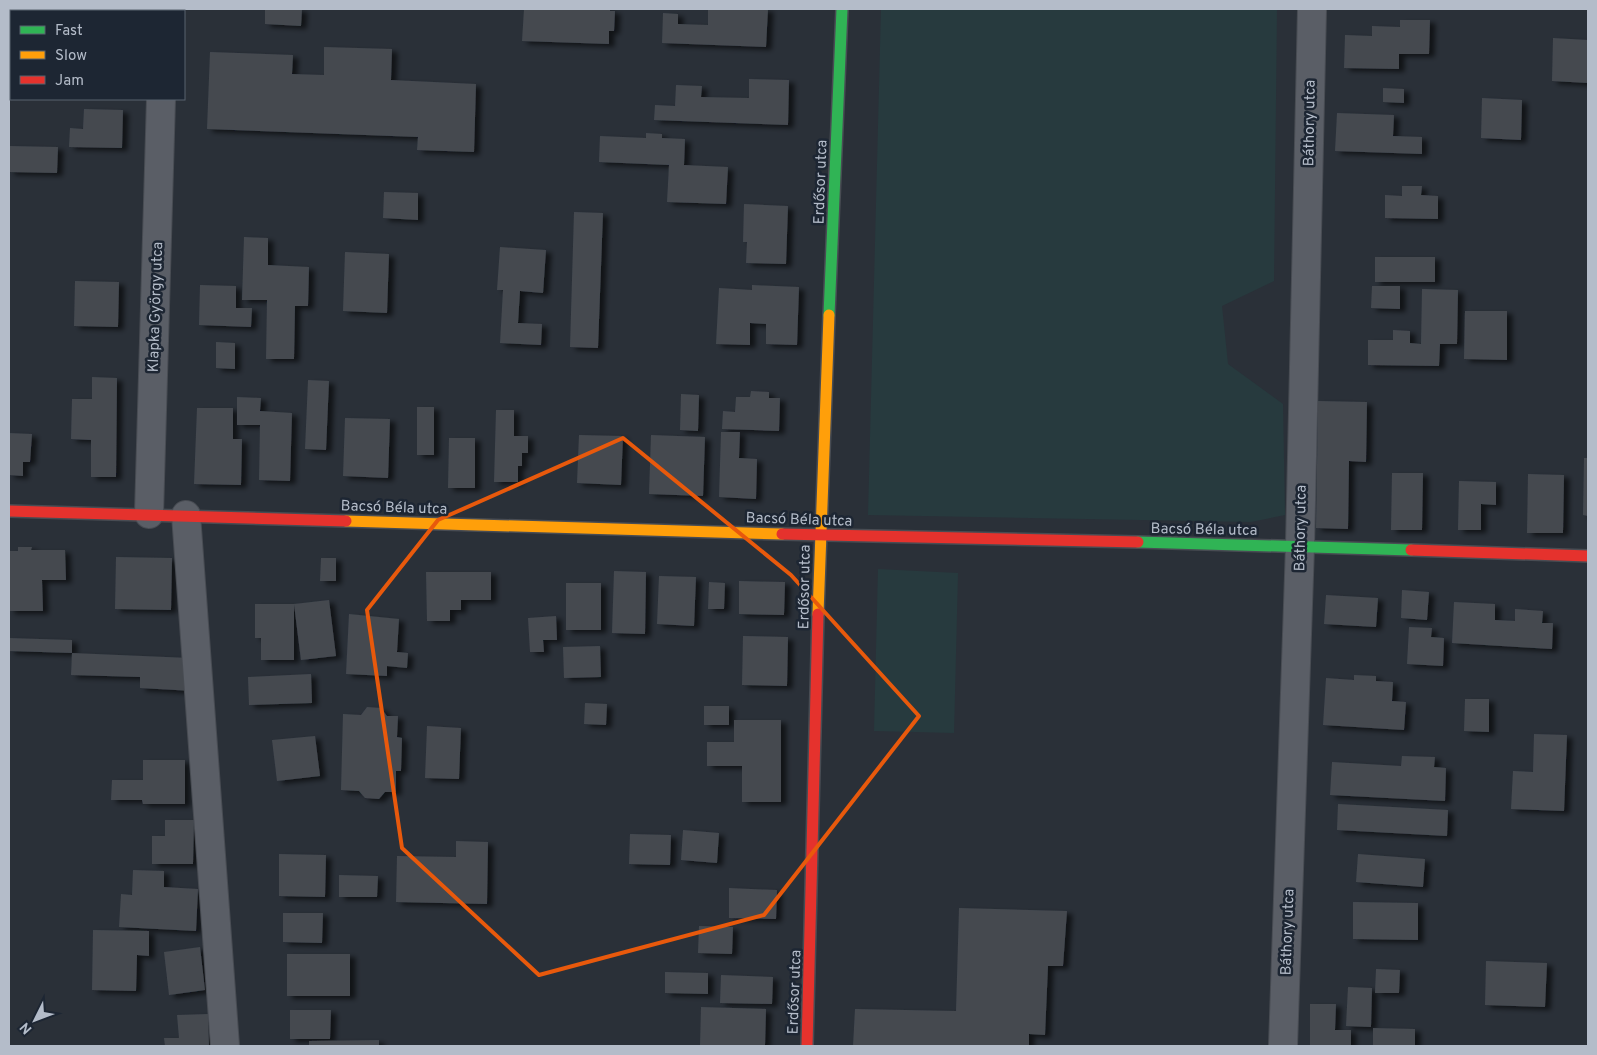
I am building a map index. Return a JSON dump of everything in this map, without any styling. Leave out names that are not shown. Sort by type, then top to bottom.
[{"type":"street","name":"Erdősor utca","points":[[808,1046],[820,535],[842,9]]},
{"type":"street","name":"Báthory utca","points":[[1283,1046],[1300,546],[1312,9]]},
{"type":"street","name":"Klapka György utca","points":[[149,514],[161,100]]},
{"type":"street","name":"Bacsó Béla utca","points":[[9,510],[820,535],[1300,546],[1588,556]]},
{"type":"street","points":[[186,515],[225,1046]]},
{"type":"highlighted area","points":[[623,438],[791,575],[919,716],[764,915],[539,975],[402,848],[367,610],[438,520]]},
{"type":"green space","points":[[881,9],[1277,9],[1274,281],[1222,306],[1228,364],[1283,404],[1285,515],[1251,522],[868,515]]},
{"type":"green space","points":[[878,569],[958,573],[954,733],[874,731]]},
{"type":"building","points":[[25,9],[57,9],[56,10]]},
{"type":"building","points":[[80,9],[127,9],[127,10]]},
{"type":"building","points":[[265,9],[302,9],[301,26],[265,24]]},
{"type":"building","points":[[524,9],[610,9],[610,11],[615,11],[614,31],[609,31],[609,44],[522,41]]},
{"type":"building","points":[[708,9],[768,9],[766,47],[662,43],[663,13],[678,14],[678,24],[708,25]]},
{"type":"building","points":[[1400,20],[1430,20],[1429,54],[1399,54],[1399,69],[1344,68],[1345,35],[1372,36],[1372,26],[1400,27]]},
{"type":"building","points":[[1553,38],[1588,40],[1588,83],[1552,81]]},
{"type":"building","points":[[324,47],[392,49],[391,80],[476,84],[474,152],[417,150],[418,137],[207,129],[210,52],[293,55],[292,74],[324,75]]},
{"type":"building","points":[[749,79],[789,80],[788,125],[654,120],[655,105],[675,106],[676,85],[702,86],[701,97],[749,98]]},
{"type":"building","points":[[1383,88],[1404,89],[1404,103],[1383,102]]},
{"type":"building","points":[[1482,98],[1522,100],[1521,140],[1481,138]]},
{"type":"building","points":[[84,109],[123,110],[122,148],[69,147],[70,128],[83,129]]},
{"type":"building","points":[[1337,113],[1394,115],[1393,136],[1422,137],[1422,154],[1335,151]]},
{"type":"building","points":[[646,133],[662,134],[662,138],[685,139],[684,165],[728,167],[726,204],[667,202],[669,165],[599,162],[600,136],[646,138]]},
{"type":"building","points":[[9,146],[58,147],[57,173],[9,172]]},
{"type":"building","points":[[1402,186],[1422,186],[1421,195],[1438,196],[1438,219],[1385,218],[1385,195],[1402,196]]},
{"type":"building","points":[[384,192],[418,193],[418,220],[383,218]]},
{"type":"building","points":[[744,204],[788,206],[786,264],[746,263],[747,242],[743,242]]},
{"type":"building","points":[[574,212],[603,213],[598,348],[570,347]]},
{"type":"building","points":[[244,237],[268,238],[268,265],[309,267],[308,306],[295,306],[294,359],[266,359],[267,300],[242,300]]},
{"type":"building","points":[[500,247],[546,250],[543,293],[520,291],[518,323],[542,324],[541,345],[500,343],[503,290],[497,290]]},
{"type":"building","points":[[345,252],[389,254],[387,313],[343,311]]},
{"type":"building","points":[[1375,257],[1435,257],[1435,282],[1375,282]]},
{"type":"building","points":[[75,281],[119,282],[118,327],[74,326]]},
{"type":"building","points":[[200,285],[236,286],[236,308],[252,308],[251,327],[199,325]]},
{"type":"building","points":[[752,285],[799,287],[797,345],[766,344],[766,324],[750,323],[750,345],[716,344],[719,288],[752,290]]},
{"type":"building","points":[[1372,286],[1400,286],[1400,309],[1371,308]]},
{"type":"building","points":[[1422,289],[1458,290],[1457,344],[1440,344],[1439,366],[1368,365],[1368,340],[1393,340],[1393,330],[1410,331],[1410,343],[1421,344]]},
{"type":"building","points":[[1465,311],[1507,311],[1507,360],[1464,359]]},
{"type":"building","points":[[216,342],[235,343],[235,369],[216,368]]},
{"type":"building","points":[[92,377],[117,378],[116,477],[91,477],[91,440],[71,439],[72,399],[92,399]]},
{"type":"building","points":[[308,380],[329,381],[326,450],[305,449]]},
{"type":"building","points":[[751,391],[769,392],[769,398],[780,398],[779,431],[722,429],[723,411],[735,412],[736,397],[750,397]]},
{"type":"building","points":[[681,394],[699,395],[698,431],[680,430]]},
{"type":"building","points":[[237,397],[261,398],[260,411],[292,413],[290,481],[259,480],[260,425],[237,425]]},
{"type":"building","points":[[1318,401],[1367,402],[1366,462],[1349,461],[1348,529],[1316,528]]},
{"type":"building","points":[[417,407],[434,407],[434,455],[417,455]]},
{"type":"building","points":[[197,408],[233,408],[233,439],[242,439],[241,485],[194,484]]},
{"type":"building","points":[[496,410],[514,410],[514,436],[528,436],[528,453],[522,453],[522,466],[518,466],[518,482],[494,482]]},
{"type":"building","points":[[345,418],[390,419],[388,478],[343,476]]},
{"type":"building","points":[[721,432],[740,432],[739,458],[757,459],[756,499],[719,497]]},
{"type":"building","points":[[9,433],[32,434],[30,462],[23,462],[23,476],[9,475]]},
{"type":"building","points":[[579,435],[623,436],[621,485],[577,483]]},
{"type":"building","points":[[651,435],[705,437],[703,496],[649,494]]},
{"type":"building","points":[[449,438],[475,438],[475,488],[448,488]]},
{"type":"building","points":[[1584,458],[1588,458],[1588,516],[1583,515]]},
{"type":"building","points":[[1392,473],[1423,473],[1422,530],[1391,530]]},
{"type":"building","points":[[1528,474],[1564,475],[1563,533],[1527,533]]},
{"type":"building","points":[[1459,481],[1496,482],[1496,505],[1481,504],[1481,530],[1458,530]]},
{"type":"building","points":[[18,547],[32,547],[31,550],[65,550],[66,580],[42,580],[43,611],[9,611],[9,551],[18,551]]},
{"type":"building","points":[[116,557],[172,558],[171,610],[115,609]]},
{"type":"building","points":[[321,558],[336,558],[336,581],[320,581]]},
{"type":"building","points":[[614,571],[646,572],[645,634],[612,633]]},
{"type":"building","points":[[426,572],[491,572],[491,600],[461,600],[461,610],[450,610],[450,621],[427,621]]},
{"type":"building","points":[[659,576],[696,577],[694,626],[657,624]]},
{"type":"building","points":[[739,581],[785,582],[784,615],[739,614]]},
{"type":"building","points":[[709,582],[725,583],[724,609],[708,609]]},
{"type":"building","points":[[566,583],[601,583],[601,630],[566,630]]},
{"type":"building","points":[[1402,590],[1429,592],[1427,620],[1401,618]]},
{"type":"building","points":[[1326,595],[1378,598],[1376,627],[1324,624]]},
{"type":"building","points":[[329,600],[336,656],[301,660],[294,604]]},
{"type":"building","points":[[1454,602],[1495,604],[1495,620],[1515,621],[1515,609],[1543,611],[1542,623],[1553,623],[1552,649],[1452,643]]},
{"type":"building","points":[[255,604],[294,604],[294,660],[261,660],[261,638],[255,638]]},
{"type":"building","points":[[349,614],[399,619],[397,652],[408,653],[407,668],[387,666],[387,676],[346,674]]},
{"type":"building","points":[[556,616],[557,640],[543,640],[544,652],[530,652],[528,618]]},
{"type":"building","points":[[1409,627],[1432,628],[1431,637],[1444,638],[1443,666],[1407,664]]},
{"type":"building","points":[[743,636],[788,637],[787,686],[742,685]]},
{"type":"building","points":[[9,638],[72,640],[72,653],[9,651]]},
{"type":"building","points":[[600,646],[601,677],[564,678],[563,647]]},
{"type":"building","points":[[72,653],[190,658],[193,691],[140,688],[140,677],[71,675]]},
{"type":"building","points":[[311,674],[312,703],[249,705],[248,677]]},
{"type":"building","points":[[1354,675],[1376,676],[1376,681],[1393,682],[1392,701],[1406,702],[1404,730],[1323,725],[1326,678],[1354,680]]},
{"type":"building","points":[[1465,699],[1489,699],[1489,732],[1464,731]]},
{"type":"building","points":[[585,703],[607,704],[606,725],[584,724]]},
{"type":"building","points":[[704,706],[729,706],[729,725],[704,725]]},
{"type":"building","points":[[367,707],[381,708],[387,716],[398,716],[397,737],[402,738],[401,771],[396,771],[396,792],[385,792],[379,799],[365,798],[359,791],[341,790],[343,714],[361,715]]},
{"type":"building","points":[[734,720],[781,720],[781,802],[742,802],[742,766],[707,766],[707,742],[734,742]]},
{"type":"building","points":[[427,726],[461,728],[459,779],[425,778]]},
{"type":"building","points":[[1534,734],[1567,735],[1564,811],[1511,809],[1513,771],[1533,772]]},
{"type":"building","points":[[315,736],[320,776],[277,781],[272,740]]},
{"type":"building","points":[[1402,756],[1435,757],[1434,767],[1446,768],[1445,801],[1330,795],[1332,762],[1401,766]]},
{"type":"building","points":[[143,760],[185,760],[185,804],[143,804],[142,800],[111,800],[112,780],[143,780]]},
{"type":"building","points":[[1338,804],[1448,810],[1447,836],[1337,830]]},
{"type":"building","points":[[165,820],[194,820],[193,864],[152,864],[152,836],[165,836]]},
{"type":"building","points":[[683,830],[719,833],[717,863],[681,860]]},
{"type":"building","points":[[630,834],[671,835],[670,865],[629,864]]},
{"type":"building","points":[[456,841],[488,842],[487,904],[396,902],[397,856],[456,857]]},
{"type":"building","points":[[279,854],[326,855],[325,897],[279,896]]},
{"type":"building","points":[[1358,854],[1425,859],[1423,887],[1356,882]]},
{"type":"building","points":[[133,870],[164,871],[164,887],[198,889],[196,931],[119,927],[121,894],[132,895]]},
{"type":"building","points":[[339,875],[378,876],[377,897],[339,897]]},
{"type":"building","points":[[729,888],[777,890],[776,919],[729,918]]},
{"type":"building","points":[[1353,902],[1418,903],[1418,940],[1353,939]]},
{"type":"building","points":[[959,908],[1067,911],[1063,966],[1048,966],[1045,1035],[1029,1034],[1029,1046],[853,1046],[855,1009],[956,1011]]},
{"type":"building","points":[[283,913],[323,913],[322,943],[283,942]]},
{"type":"building","points":[[699,926],[733,927],[732,954],[698,953]]},
{"type":"building","points":[[93,930],[149,931],[149,956],[137,955],[136,991],[92,990]]},
{"type":"building","points":[[200,947],[205,990],[169,995],[164,952]]},
{"type":"building","points":[[287,954],[350,954],[350,996],[287,996]]},
{"type":"building","points":[[1486,961],[1547,963],[1545,1007],[1485,1005]]},
{"type":"building","points":[[1376,969],[1400,970],[1399,993],[1375,993]]},
{"type":"building","points":[[665,972],[708,973],[708,994],[665,993]]},
{"type":"building","points":[[721,975],[773,977],[772,1004],[720,1003]]},
{"type":"building","points":[[1348,987],[1372,988],[1371,1027],[1346,1026]]},
{"type":"building","points":[[1310,1004],[1336,1004],[1335,1030],[1351,1030],[1351,1046],[1310,1046]]},
{"type":"building","points":[[701,1007],[766,1009],[765,1046],[700,1046]]},
{"type":"building","points":[[290,1010],[331,1010],[330,1039],[290,1039]]},
{"type":"building","points":[[208,1014],[209,1046],[165,1046],[164,1038],[179,1038],[177,1015]]},
{"type":"building","points":[[1373,1028],[1415,1029],[1415,1046],[1373,1046]]},
{"type":"building","points":[[379,1040],[379,1046],[309,1046],[309,1041]]},
{"type":"traffic: fast","points":[[829,315],[842,9]]},
{"type":"traffic: fast","points":[[1138,542],[1411,550]]},
{"type":"traffic: slow","points":[[818,614],[829,315]]},
{"type":"traffic: slow","points":[[346,521],[782,534]]},
{"type":"traffic: jam","points":[[9,511],[346,521]]},
{"type":"traffic: jam","points":[[782,534],[1138,542]]},
{"type":"traffic: jam","points":[[1411,550],[1588,556]]},
{"type":"traffic: jam","points":[[807,1046],[818,614]]}]
